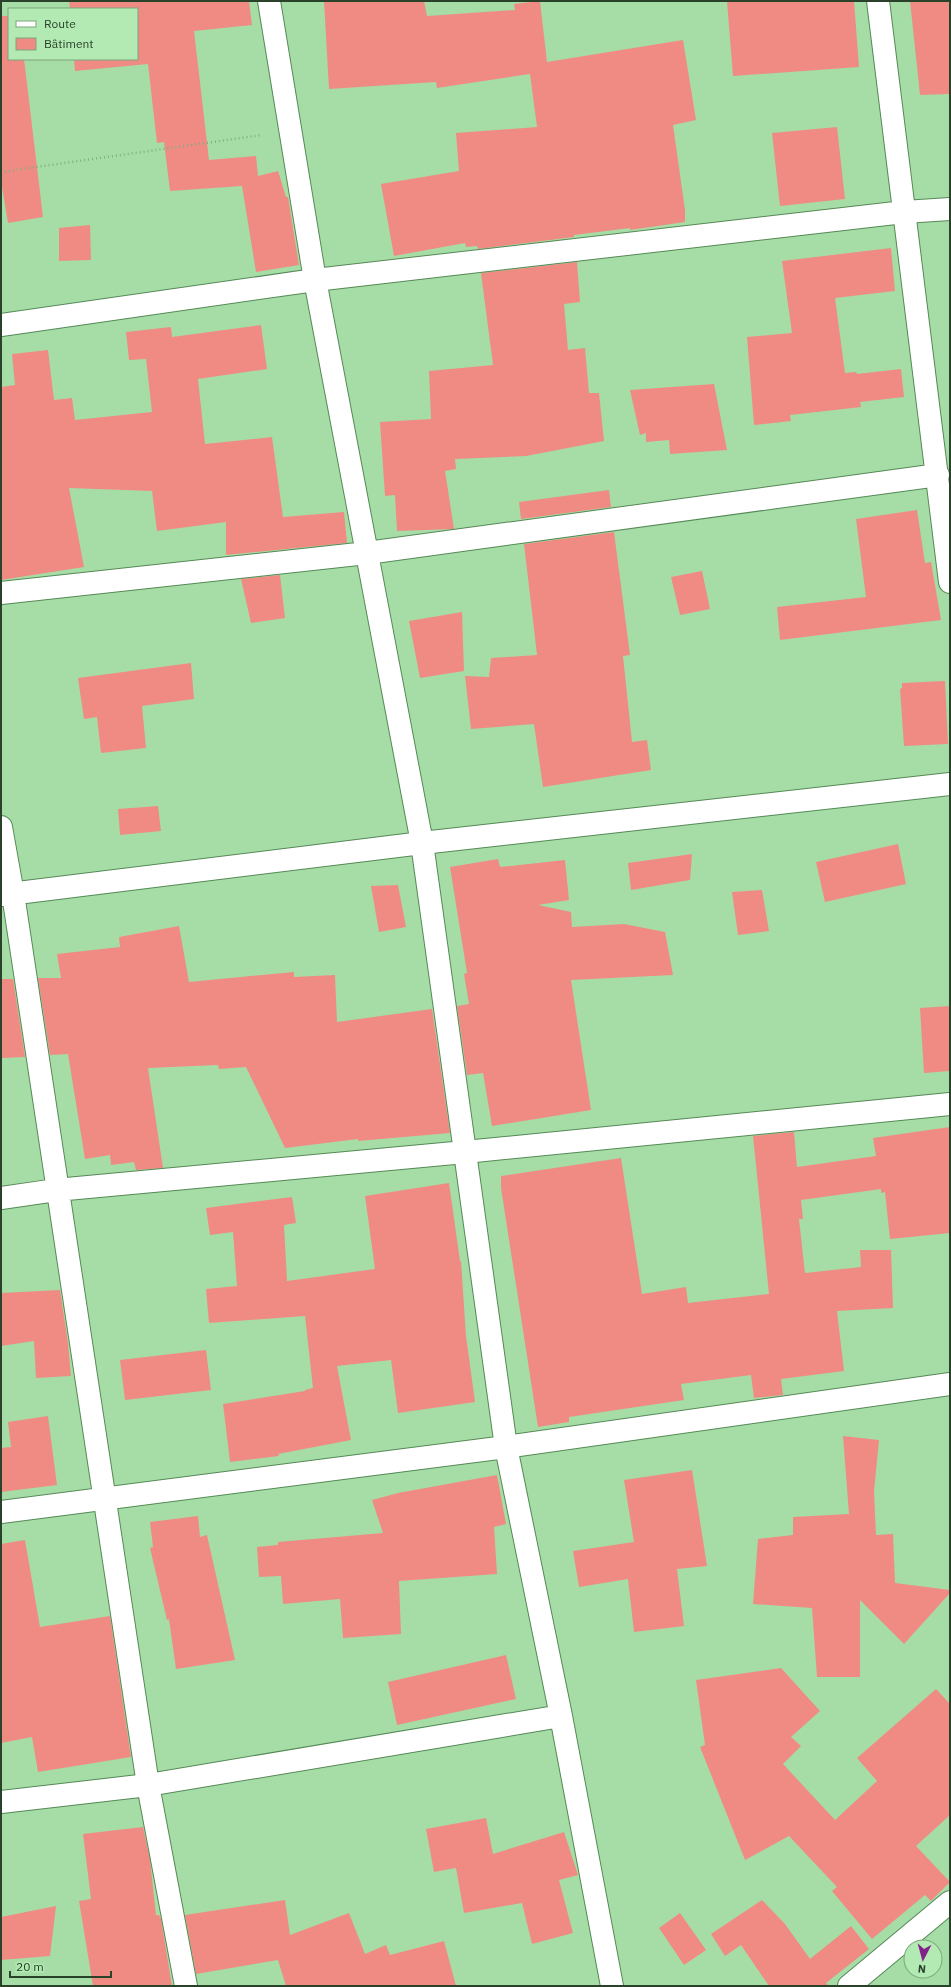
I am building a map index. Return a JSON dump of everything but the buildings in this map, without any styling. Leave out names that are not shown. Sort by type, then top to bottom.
[{"type":"street","points":[[269,1],[315,280],[422,843],[506,1447],[561,1716],[612,1986]]},
{"type":"street","points":[[878,1],[938,475],[950,582]]},
{"type":"street","points":[[1,325],[315,280],[904,212],[950,209]]},
{"type":"street","points":[[1,593],[366,553],[938,475]]},
{"type":"street","points":[[7,895],[422,843],[950,784]]},
{"type":"street","points":[[1,828],[7,895],[56,1190],[148,1785],[186,1986]]},
{"type":"street","points":[[1,1198],[56,1190],[465,1152],[950,1104]]},
{"type":"street","points":[[1,1512],[506,1447],[950,1384]]},
{"type":"street","points":[[1,1802],[148,1785],[561,1716]]},
{"type":"street","points":[[849,1986],[950,1902]]},
{"type":"path","points":[[1,172],[290,131]]}]
